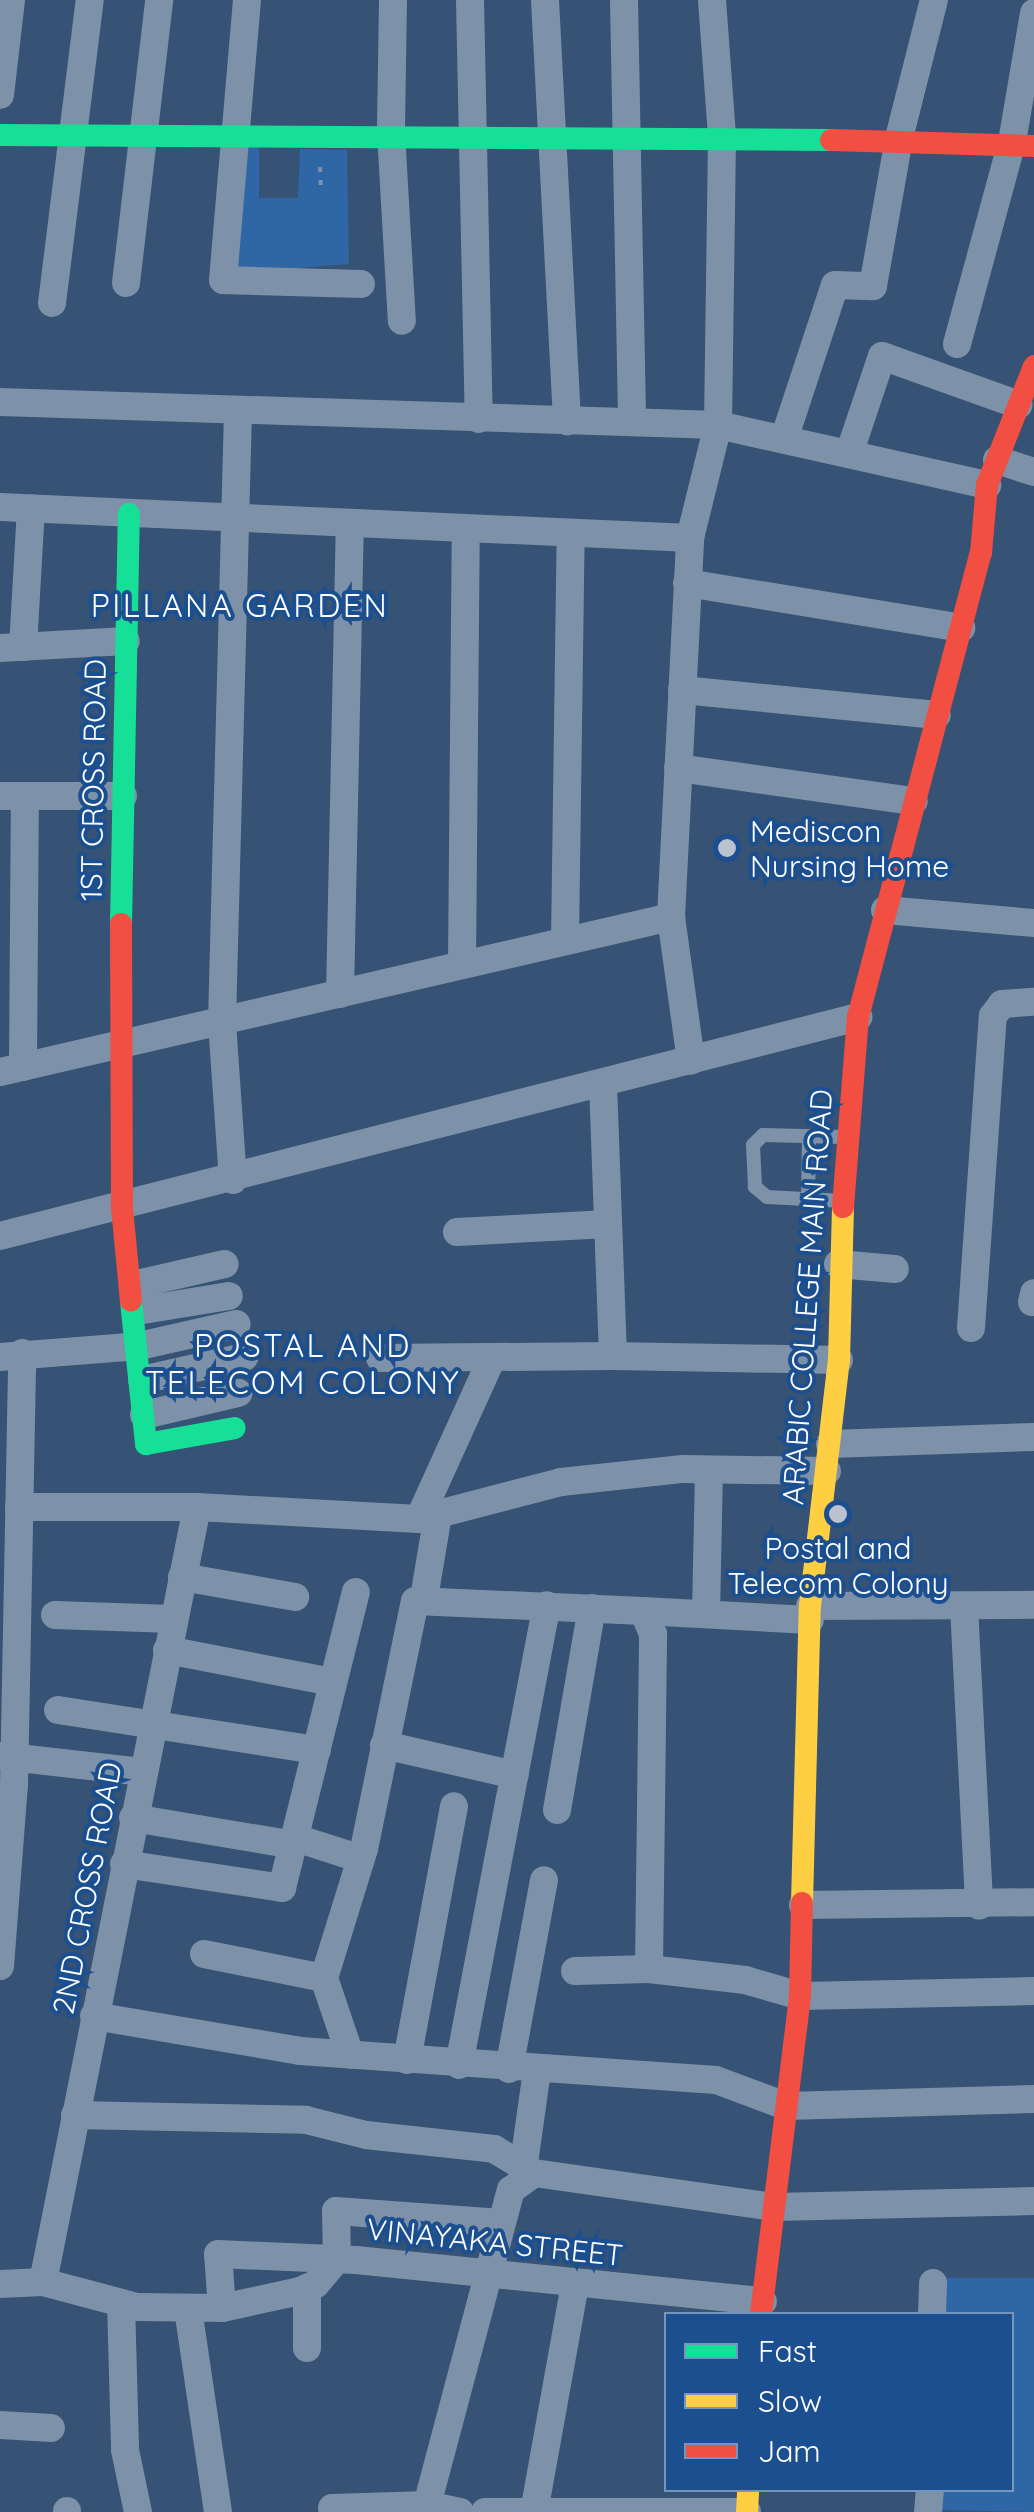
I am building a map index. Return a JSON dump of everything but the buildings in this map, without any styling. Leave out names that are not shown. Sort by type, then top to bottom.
[{"type":"street","points":[[0,95],[11,0]]},
{"type":"street","points":[[52,304],[90,0]]},
{"type":"street","points":[[126,282],[148,132],[159,0]]},
{"type":"street","points":[[247,0],[224,282],[361,284]]},
{"type":"street","points":[[393,0],[390,133],[402,321]]},
{"type":"street","points":[[470,0],[476,134],[479,419]]},
{"type":"street","points":[[545,0],[567,421]]},
{"type":"street","points":[[624,0],[632,422]]},
{"type":"street","points":[[691,1061],[671,916],[690,538],[718,424],[722,136],[712,0]]},
{"type":"street","points":[[784,440],[834,285],[873,286],[899,138],[934,0]]},
{"type":"street","points":[[957,344],[1023,144],[1034,13]]},
{"type":"street","points":[[0,135],[553,134],[899,138],[1023,144]]},
{"type":"street","points":[[849,454],[882,356],[1019,405]]},
{"type":"street","name":"ARABIC COLLEGE MAIN ROAD","points":[[762,2308],[800,1996],[810,1613],[839,1360],[838,1264],[858,1017],[981,553],[992,473],[1034,366]]},
{"type":"street","points":[[0,402],[718,424],[849,454],[992,473],[1034,472]]},
{"type":"street","points":[[233,1180],[222,1022],[232,518],[238,412]]},
{"type":"street","points":[[0,507],[690,538]]},
{"type":"street","points":[[30,508],[12,647],[126,641]]},
{"type":"street","name":"1ST CROSS ROAD","points":[[129,514],[118,1047],[122,1208],[135,1298],[144,1414]]},
{"type":"street","points":[[340,994],[350,523]]},
{"type":"street","points":[[462,964],[466,529]]},
{"type":"street","points":[[565,942],[571,532]]},
{"type":"street","points":[[688,583],[960,628]]},
{"type":"street","points":[[682,690],[937,715]]},
{"type":"street","points":[[678,768],[914,801]]},
{"type":"street","points":[[123,796],[13,796],[12,1069],[671,916]]},
{"type":"street","points":[[885,910],[1034,923]]},
{"type":"street","points":[[971,1328],[993,1016],[1002,1004],[1034,1002]]},
{"type":"street","points":[[0,1236],[233,1180],[858,1017]]},
{"type":"street","points":[[603,1084],[613,1356]]},
{"type":"street","points":[[457,1232],[608,1224]]},
{"type":"street","points":[[135,1298],[225,1264]]},
{"type":"street","points":[[838,1264],[895,1268]]},
{"type":"street","points":[[135,1298],[229,1296]]},
{"type":"street","points":[[0,1966],[19,1506],[11,1355],[139,1346],[237,1324]]},
{"type":"street","points":[[380,1358],[613,1356],[839,1360]]},
{"type":"street","points":[[142,1380],[244,1357]]},
{"type":"street","points":[[424,1598],[428,1517],[492,1358]]},
{"type":"street","points":[[235,1428],[151,1448],[144,1414],[238,1393]]},
{"type":"street","points":[[19,1506],[197,1507],[428,1517],[561,1482],[1034,1437]]},
{"type":"street","points":[[706,1614],[709,1470]]},
{"type":"street","name":"2ND CROSS ROAD","points":[[43,2282],[197,1507]]},
{"type":"street","points":[[182,1577],[295,1597]]},
{"type":"street","points":[[124,1864],[275,1892],[288,1880],[331,1682],[356,1592]]},
{"type":"street","points":[[350,2055],[324,1978],[361,1859],[411,1608],[424,1598],[706,1614],[1034,1605]]},
{"type":"street","points":[[459,2064],[548,1605]]},
{"type":"street","points":[[964,1606],[979,1906]]},
{"type":"street","points":[[557,1810],[592,1608]]},
{"type":"street","points":[[643,1611],[653,1634],[649,1969]]},
{"type":"street","points":[[55,1615],[173,1619]]},
{"type":"street","points":[[167,1650],[331,1682]]},
{"type":"street","points":[[58,1710],[153,1719],[317,1750]]},
{"type":"street","points":[[384,1746],[514,1775]]},
{"type":"street","points":[[7,1756],[142,1772]]},
{"type":"street","points":[[406,2060],[454,1806]]},
{"type":"street","points":[[133,1818],[295,1842],[361,1859]]},
{"type":"street","points":[[427,2505],[512,2190],[528,2172],[523,2070],[544,1880]]},
{"type":"street","points":[[803,1905],[979,1906],[1034,1902]]},
{"type":"street","points":[[204,1954],[324,1978]]},
{"type":"street","points":[[575,1971],[649,1969],[746,1980],[800,1996],[1034,1991]]},
{"type":"street","points":[[94,2016],[350,2055],[523,2070],[716,2080],[786,2106],[1034,2099]]},
{"type":"street","points":[[76,2115],[306,2120],[366,2135],[494,2150],[528,2172],[774,2206],[1034,2201]]},
{"type":"street","points":[[222,2308],[218,2254],[337,2259],[336,2211],[502,2223]]},
{"type":"street","name":"VINAYAKA STREET","points":[[308,2288],[337,2259],[575,2283],[762,2308]]},
{"type":"street","points":[[0,2284],[43,2282],[121,2303],[188,2309],[222,2308],[308,2288],[307,2348]]},
{"type":"street","points":[[534,2511],[575,2283]]},
{"type":"street","points":[[932,2283],[932,2312]]},
{"type":"street","points":[[121,2303],[125,2450],[138,2512]]},
{"type":"street","points":[[188,2309],[218,2512]]},
{"type":"street","points":[[0,2425],[50,2428]]},
{"type":"street","points":[[332,2508],[427,2505],[460,2512]]},
{"type":"street","points":[[485,2512],[746,2512]]},
{"type":"lane","points":[[843,1201],[767,1197],[755,1188],[752,1145],[763,1135],[848,1137]]},
{"type":"lane","points":[[808,1199],[809,1136]]},
{"type":"shaded area","points":[[241,146],[259,147],[259,198],[298,198],[300,149],[347,150],[349,264],[234,273]]},
{"type":"shaded area","points":[[944,2278],[1034,2278],[1034,2512],[939,2510],[939,2492],[1014,2492],[1014,2312],[943,2312]]},
{"type":"traffic: fast","points":[[0,135],[831,140]]},
{"type":"traffic: fast","points":[[121,924],[129,514]]},
{"type":"traffic: fast","points":[[131,1301],[146,1444],[235,1428]]},
{"type":"traffic: slow","points":[[802,1903],[810,1606],[839,1360],[843,1207]]},
{"type":"traffic: slow","points":[[747,2512],[748,2492]]},
{"type":"traffic: jam","points":[[831,140],[1034,146]]},
{"type":"traffic: jam","points":[[843,1207],[858,1017],[981,553],[987,485],[1034,366]]},
{"type":"traffic: jam","points":[[121,924],[122,1208],[131,1301]]},
{"type":"traffic: jam","points":[[761,2312],[800,1996],[802,1903]]},
{"type":"place","name":"Mediscon Nursing Home","points":[[727,848]]},
{"type":"place","name":"Postal and Telecom Colony","points":[[838,1514]]},
{"type":"district","name":"PILLANA GARDEN","points":[[240,605]]},
{"type":"district","name":"POSTAL AND TELECOM COLONY","points":[[303,1364]]}]
